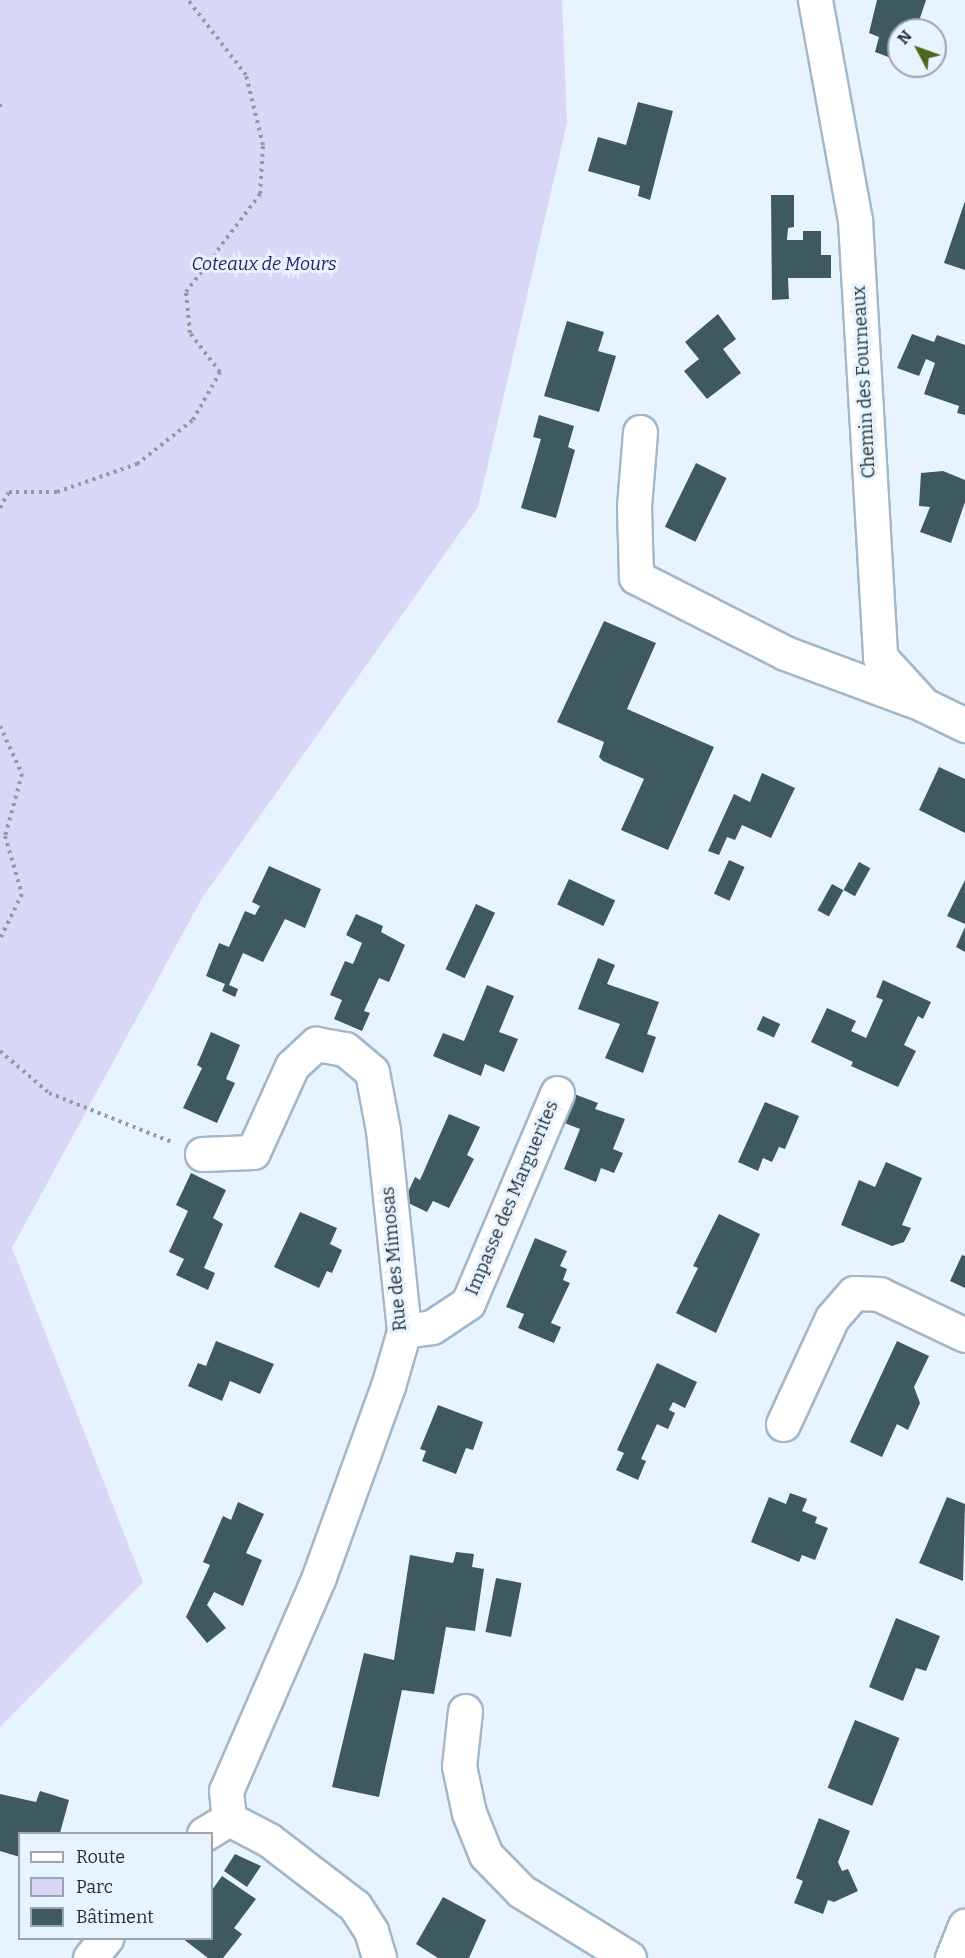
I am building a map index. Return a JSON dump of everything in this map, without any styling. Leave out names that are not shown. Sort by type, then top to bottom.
[{"type":"street","name":"Chemin des Fourneaux","points":[[815,0],[855,220],[880,657],[924,705],[965,724]]},
{"type":"street","points":[[640,432],[634,506],[636,577],[785,653],[924,705]]},
{"type":"street","name":"Rue des Mimosas","points":[[202,1154],[253,1152],[292,1066],[316,1044],[345,1049],[372,1072],[383,1130],[404,1331],[388,1386],[319,1577],[226,1791],[217,1826],[269,1840],[355,1906],[371,1931],[379,1958]]},
{"type":"street","name":"Impasse des Marguerites","points":[[404,1331],[432,1327],[468,1303],[557,1093]]},
{"type":"street","points":[[783,1424],[832,1317],[854,1293],[879,1294],[965,1335]]},
{"type":"street","points":[[465,1710],[459,1766],[469,1813],[486,1855],[521,1891],[629,1958]]},
{"type":"street","points":[[952,1958],[965,1925]]},
{"type":"street","points":[[90,1958],[104,1940]]},
{"type":"path","points":[[0,508],[9,492],[57,492],[137,464],[193,420],[220,372],[190,333],[186,292],[260,194],[262,145],[246,75],[188,0]]},
{"type":"path","points":[[0,104],[0,112]]},
{"type":"path","points":[[0,726],[22,774],[5,836],[22,894],[0,939]]},
{"type":"path","points":[[0,922],[5,925]]},
{"type":"path","points":[[0,1051],[49,1093],[202,1154]]},
{"type":"green space","name":"Coteaux de Mours","points":[[0,0],[562,0],[567,123],[478,507],[202,898],[12,1248],[143,1582],[0,1727]]},
{"type":"building","points":[[877,0],[926,0],[920,18],[887,18],[887,56],[875,52],[879,37],[869,33]]},
{"type":"building","points":[[638,102],[673,111],[650,200],[638,196],[640,186],[588,171],[598,137],[626,145]]},
{"type":"building","points":[[771,195],[794,195],[794,227],[788,228],[787,240],[803,240],[803,231],[821,231],[821,255],[831,255],[831,278],[788,278],[789,299],[772,300]]},
{"type":"building","points":[[965,201],[965,270],[944,263]]},
{"type":"building","points":[[718,314],[736,339],[723,349],[741,373],[707,399],[684,371],[699,359],[685,342]]},
{"type":"building","points":[[567,321],[604,332],[598,351],[616,356],[599,412],[544,396]]},
{"type":"building","points":[[912,334],[934,342],[937,335],[965,345],[965,415],[957,413],[959,406],[924,394],[935,363],[926,359],[919,376],[897,368]]},
{"type":"building","points":[[539,415],[574,426],[568,447],[575,450],[556,518],[521,508],[541,439],[533,437]]},
{"type":"building","points":[[696,463],[727,478],[695,542],[665,527]]},
{"type":"building","points":[[943,471],[965,480],[965,502],[951,543],[920,532],[930,507],[919,506],[921,473]]},
{"type":"building","points":[[604,621],[656,643],[627,709],[714,747],[668,850],[621,830],[644,779],[603,761],[599,757],[604,742],[557,722]]},
{"type":"building","points":[[939,767],[965,779],[965,833],[919,810]]},
{"type":"building","points":[[762,773],[795,788],[771,838],[742,825],[735,840],[727,837],[719,855],[708,851],[734,794],[750,802]]},
{"type":"building","points":[[729,860],[745,867],[729,901],[714,894]]},
{"type":"building","points":[[859,862],[870,868],[855,896],[843,890]]},
{"type":"building","points":[[269,866],[321,889],[305,928],[285,919],[263,962],[243,953],[229,985],[238,989],[235,997],[222,991],[225,984],[206,976],[219,943],[229,947],[245,911],[255,915],[260,906],[252,902]]},
{"type":"building","points":[[569,879],[615,901],[603,926],[557,904]]},
{"type":"building","points":[[965,880],[965,924],[947,916]]},
{"type":"building","points":[[832,884],[843,890],[829,917],[817,910]]},
{"type":"building","points":[[476,904],[495,913],[465,978],[446,969]]},
{"type":"building","points":[[356,914],[383,926],[381,932],[405,945],[389,982],[379,978],[364,1011],[370,1013],[362,1031],[334,1019],[342,1000],[330,995],[345,961],[353,964],[362,943],[346,935]]},
{"type":"building","points":[[965,927],[965,952],[956,947]]},
{"type":"building","points":[[598,958],[615,965],[607,984],[659,1002],[647,1034],[656,1037],[643,1073],[605,1058],[620,1024],[578,1009]]},
{"type":"building","points":[[883,980],[931,1002],[923,1019],[918,1016],[904,1045],[916,1051],[898,1087],[851,1066],[853,1062],[811,1042],[827,1008],[856,1021],[851,1031],[866,1038],[883,1000],[876,997]]},
{"type":"building","points":[[487,985],[514,996],[499,1032],[518,1039],[504,1072],[485,1064],[481,1076],[433,1056],[443,1033],[464,1041]]},
{"type":"building","points":[[763,1016],[780,1024],[774,1038],[757,1030]]},
{"type":"building","points":[[211,1032],[240,1045],[226,1079],[235,1083],[217,1123],[183,1108],[202,1068],[197,1065]]},
{"type":"building","points":[[574,1094],[598,1103],[595,1109],[625,1119],[613,1149],[623,1153],[614,1173],[601,1168],[596,1182],[564,1169],[580,1129],[562,1122]]},
{"type":"building","points":[[765,1102],[799,1116],[785,1149],[779,1147],[772,1162],[763,1158],[758,1171],[738,1162]]},
{"type":"building","points":[[449,1114],[480,1127],[467,1155],[474,1159],[449,1208],[433,1201],[427,1212],[404,1201],[415,1177],[420,1180]]},
{"type":"building","points":[[886,1162],[922,1178],[902,1225],[911,1228],[904,1242],[892,1246],[841,1225],[859,1180],[875,1187]]},
{"type":"building","points":[[191,1173],[226,1190],[213,1218],[223,1224],[204,1268],[215,1273],[208,1290],[176,1275],[184,1259],[169,1252],[188,1211],[176,1205]]},
{"type":"building","points":[[300,1212],[337,1228],[330,1244],[342,1250],[332,1273],[327,1271],[319,1288],[274,1267]]},
{"type":"building","points":[[719,1214],[760,1234],[716,1333],[676,1313],[698,1268],[693,1266]]},
{"type":"building","points":[[535,1238],[567,1251],[560,1266],[567,1269],[563,1280],[570,1283],[551,1323],[561,1327],[554,1343],[518,1328],[524,1314],[506,1307]]},
{"type":"building","points":[[962,1255],[965,1256],[965,1288],[950,1281]]},
{"type":"building","points":[[216,1341],[274,1364],[260,1394],[230,1381],[222,1401],[188,1386],[198,1363],[206,1366]]},
{"type":"building","points":[[897,1341],[929,1356],[914,1387],[920,1403],[908,1430],[897,1424],[882,1457],[850,1442]]},
{"type":"building","points":[[657,1363],[697,1382],[685,1408],[673,1402],[669,1410],[675,1413],[668,1429],[657,1424],[641,1459],[646,1461],[638,1480],[616,1470],[624,1453],[617,1450]]},
{"type":"building","points":[[438,1405],[483,1422],[473,1450],[466,1448],[456,1474],[422,1461],[426,1451],[420,1449]]},
{"type":"building","points":[[790,1493],[807,1499],[802,1511],[817,1517],[815,1523],[828,1528],[815,1560],[802,1555],[799,1562],[751,1542],[769,1497],[786,1504]]},
{"type":"building","points":[[947,1497],[965,1504],[963,1581],[919,1563]]},
{"type":"building","points":[[238,1502],[264,1514],[246,1553],[262,1560],[243,1606],[214,1592],[207,1605],[226,1628],[207,1643],[186,1617],[210,1565],[203,1562],[223,1516],[231,1520]]},
{"type":"building","points":[[456,1552],[474,1554],[472,1567],[484,1569],[475,1631],[446,1627],[434,1694],[402,1690],[379,1797],[332,1787],[364,1653],[394,1660],[410,1555],[453,1563]]},
{"type":"building","points":[[496,1578],[522,1583],[511,1637],[486,1632]]},
{"type":"building","points":[[896,1618],[940,1636],[926,1671],[916,1668],[903,1701],[869,1687]]},
{"type":"building","points":[[855,1720],[900,1738],[872,1806],[828,1788]]},
{"type":"building","points":[[40,1791],[69,1800],[60,1832],[18,1832],[18,1856],[0,1851],[0,1794],[36,1802]]},
{"type":"building","points":[[819,1818],[850,1831],[838,1862],[842,1871],[848,1869],[858,1891],[834,1902],[828,1900],[823,1914],[794,1903],[803,1881],[796,1878]]},
{"type":"building","points":[[235,1854],[261,1866],[247,1887],[224,1871]]},
{"type":"building","points":[[222,1876],[256,1899],[234,1928],[242,1934],[223,1958],[208,1958],[185,1940],[213,1940],[213,1889]]},
{"type":"building","points":[[443,1897],[486,1920],[469,1958],[438,1958],[416,1944]]}]
